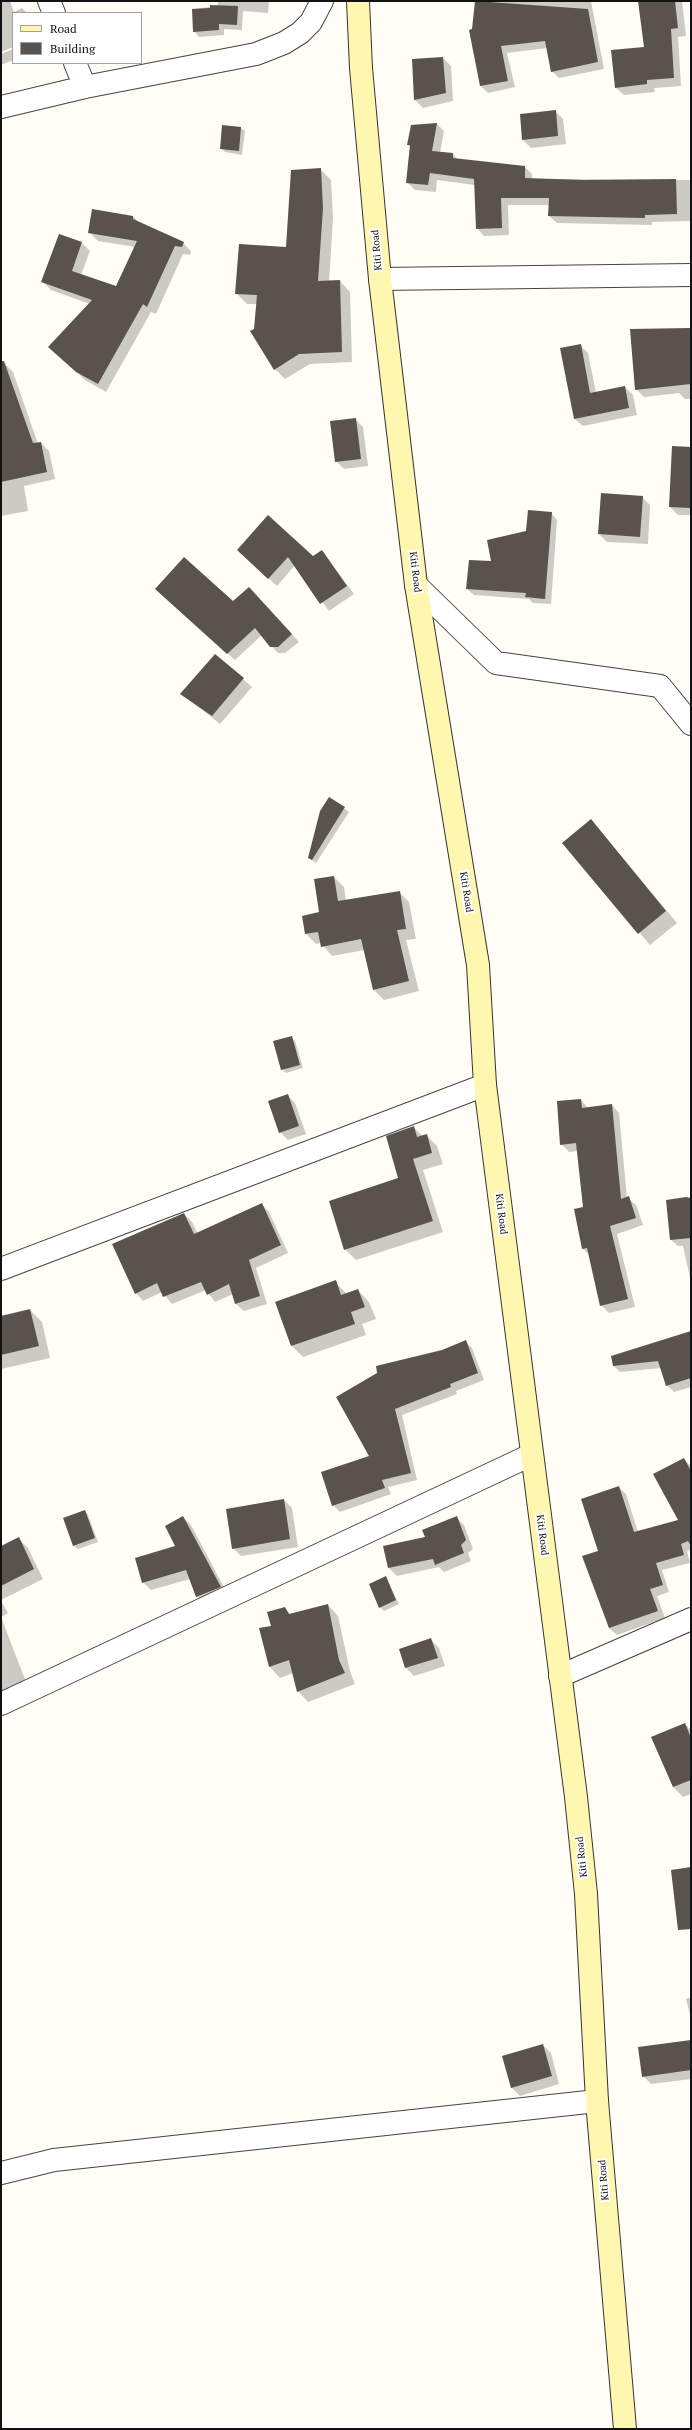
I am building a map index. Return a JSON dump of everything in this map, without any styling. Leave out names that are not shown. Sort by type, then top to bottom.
[{"type":"street","points":[[49,1],[54,12]]},
{"type":"street","points":[[1,107],[85,87],[256,54],[284,43],[300,33],[311,22],[322,1]]},
{"type":"street","name":"Kiti Road","points":[[358,1],[361,60],[380,279],[416,585],[478,965],[485,1085],[560,1676],[586,1894],[597,2101],[625,2429]]},
{"type":"street","points":[[75,64],[85,87]]},
{"type":"street","points":[[380,279],[691,275]]},
{"type":"street","points":[[416,585],[496,663],[660,686],[691,724]]},
{"type":"street","points":[[1,1269],[485,1085]]},
{"type":"street","points":[[1,1704],[531,1455]]},
{"type":"street","points":[[560,1676],[691,1619]]},
{"type":"street","points":[[1,2173],[54,2160],[597,2101]]},
{"type":"building","points":[[475,1],[588,9],[598,62],[551,72],[545,41],[501,46],[508,81],[480,86],[469,30],[472,29]]},
{"type":"building","points":[[638,1],[675,1],[678,28],[671,29],[674,78],[647,80],[647,84],[615,88],[611,50],[644,47]]},
{"type":"building","points":[[210,5],[238,6],[237,25],[219,24],[219,30],[193,32],[192,9],[210,8]]},
{"type":"building","points":[[443,57],[446,93],[414,100],[412,59]]},
{"type":"building","points":[[556,110],[558,136],[522,140],[520,114]]},
{"type":"building","points":[[437,123],[432,151],[453,153],[453,158],[525,166],[525,178],[584,180],[676,179],[677,214],[645,215],[645,218],[548,216],[549,198],[501,198],[502,228],[476,229],[474,179],[430,173],[428,185],[406,183],[410,145],[407,145],[411,125]]},
{"type":"building","points":[[222,125],[241,127],[239,151],[220,149]]},
{"type":"building","points":[[321,168],[323,208],[318,281],[340,280],[342,352],[299,354],[274,370],[250,331],[254,329],[257,295],[235,294],[239,244],[286,247],[291,170]]},
{"type":"building","points":[[92,209],[133,216],[133,219],[184,242],[182,247],[175,246],[147,307],[143,304],[98,384],[76,372],[48,347],[92,300],[41,282],[59,234],[82,242],[72,271],[116,286],[137,241],[88,233]]},
{"type":"building","points":[[691,328],[691,384],[635,390],[630,329]]},
{"type":"building","points":[[581,344],[590,393],[625,386],[629,408],[574,419],[560,348]]},
{"type":"building","points":[[1,361],[4,361],[33,443],[41,442],[47,472],[1,482]]},
{"type":"building","points":[[356,418],[361,459],[335,462],[330,421]]},
{"type":"building","points":[[672,446],[691,447],[691,508],[669,507]]},
{"type":"building","points":[[601,493],[643,496],[640,537],[598,534]]},
{"type":"building","points":[[528,510],[552,512],[545,599],[525,597],[526,593],[466,589],[469,560],[491,561],[487,540],[526,531]]},
{"type":"building","points":[[268,515],[313,556],[322,550],[347,586],[320,604],[288,557],[268,579],[237,550]]},
{"type":"building","points":[[184,557],[233,601],[249,587],[292,634],[278,647],[270,647],[255,628],[227,654],[155,589]]},
{"type":"building","points":[[215,654],[244,678],[212,716],[180,694]]},
{"type":"building","points":[[329,797],[345,807],[312,860],[308,858],[320,811]]},
{"type":"building","points":[[591,819],[666,911],[638,934],[562,843]]},
{"type":"building","points":[[334,876],[338,901],[400,891],[406,929],[397,930],[409,981],[373,990],[361,939],[321,947],[318,932],[305,934],[302,916],[319,912],[314,879]]},
{"type":"building","points":[[292,1036],[300,1065],[281,1070],[273,1041]]},
{"type":"building","points":[[288,1094],[299,1126],[279,1133],[268,1101]]},
{"type":"building","points":[[581,1099],[582,1108],[612,1104],[621,1199],[629,1196],[636,1218],[610,1226],[628,1299],[600,1306],[587,1248],[582,1249],[574,1209],[583,1207],[576,1143],[560,1145],[557,1101]]},
{"type":"building","points":[[414,1126],[417,1137],[427,1134],[432,1153],[413,1159],[433,1221],[344,1250],[329,1201],[398,1178],[386,1136]]},
{"type":"building","points":[[686,1197],[691,1198],[691,1238],[670,1240],[666,1200]]},
{"type":"building","points":[[262,1203],[281,1245],[249,1260],[260,1296],[235,1304],[229,1284],[207,1295],[201,1282],[163,1297],[157,1283],[135,1294],[112,1244],[184,1213],[194,1234]]},
{"type":"building","points":[[336,1280],[341,1295],[358,1289],[365,1307],[351,1312],[355,1324],[291,1346],[275,1302]]},
{"type":"building","points":[[30,1309],[39,1346],[1,1355],[1,1316]]},
{"type":"building","points":[[691,1331],[691,1378],[666,1386],[658,1361],[613,1366],[611,1356]]},
{"type":"building","points":[[466,1340],[478,1373],[450,1384],[451,1387],[395,1409],[411,1473],[382,1480],[385,1488],[332,1506],[321,1472],[369,1456],[336,1397],[377,1373],[376,1366],[442,1350]]},
{"type":"building","points":[[684,1458],[691,1471],[691,1546],[688,1541],[681,1544],[684,1555],[656,1563],[663,1585],[650,1589],[658,1611],[609,1628],[582,1556],[598,1551],[581,1499],[619,1486],[634,1532],[678,1520],[653,1474]]},
{"type":"building","points":[[284,1499],[290,1539],[232,1549],[226,1509]]},
{"type":"building","points":[[85,1510],[95,1538],[73,1546],[63,1518]]},
{"type":"building","points":[[183,1516],[221,1587],[196,1597],[186,1570],[142,1583],[135,1558],[175,1546],[165,1526]]},
{"type":"building","points":[[457,1516],[466,1540],[461,1545],[464,1553],[435,1565],[433,1559],[388,1568],[383,1546],[425,1537],[422,1530]]},
{"type":"building","points":[[19,1537],[34,1569],[1,1586],[1,1546]]},
{"type":"building","points":[[386,1576],[396,1600],[379,1608],[369,1584]]},
{"type":"building","points":[[328,1604],[339,1660],[345,1673],[297,1692],[289,1660],[269,1667],[259,1628],[271,1626],[267,1612],[285,1607],[289,1614]]},
{"type":"building","points":[[431,1638],[438,1658],[405,1668],[399,1649]]},
{"type":"building","points":[[685,1723],[691,1738],[691,1780],[673,1787],[651,1737]]},
{"type":"building","points":[[691,1867],[691,1929],[678,1930],[671,1870]]},
{"type":"building","points":[[691,2040],[691,2070],[642,2077],[638,2047]]},
{"type":"building","points":[[543,2044],[552,2076],[511,2088],[502,2056]]}]
